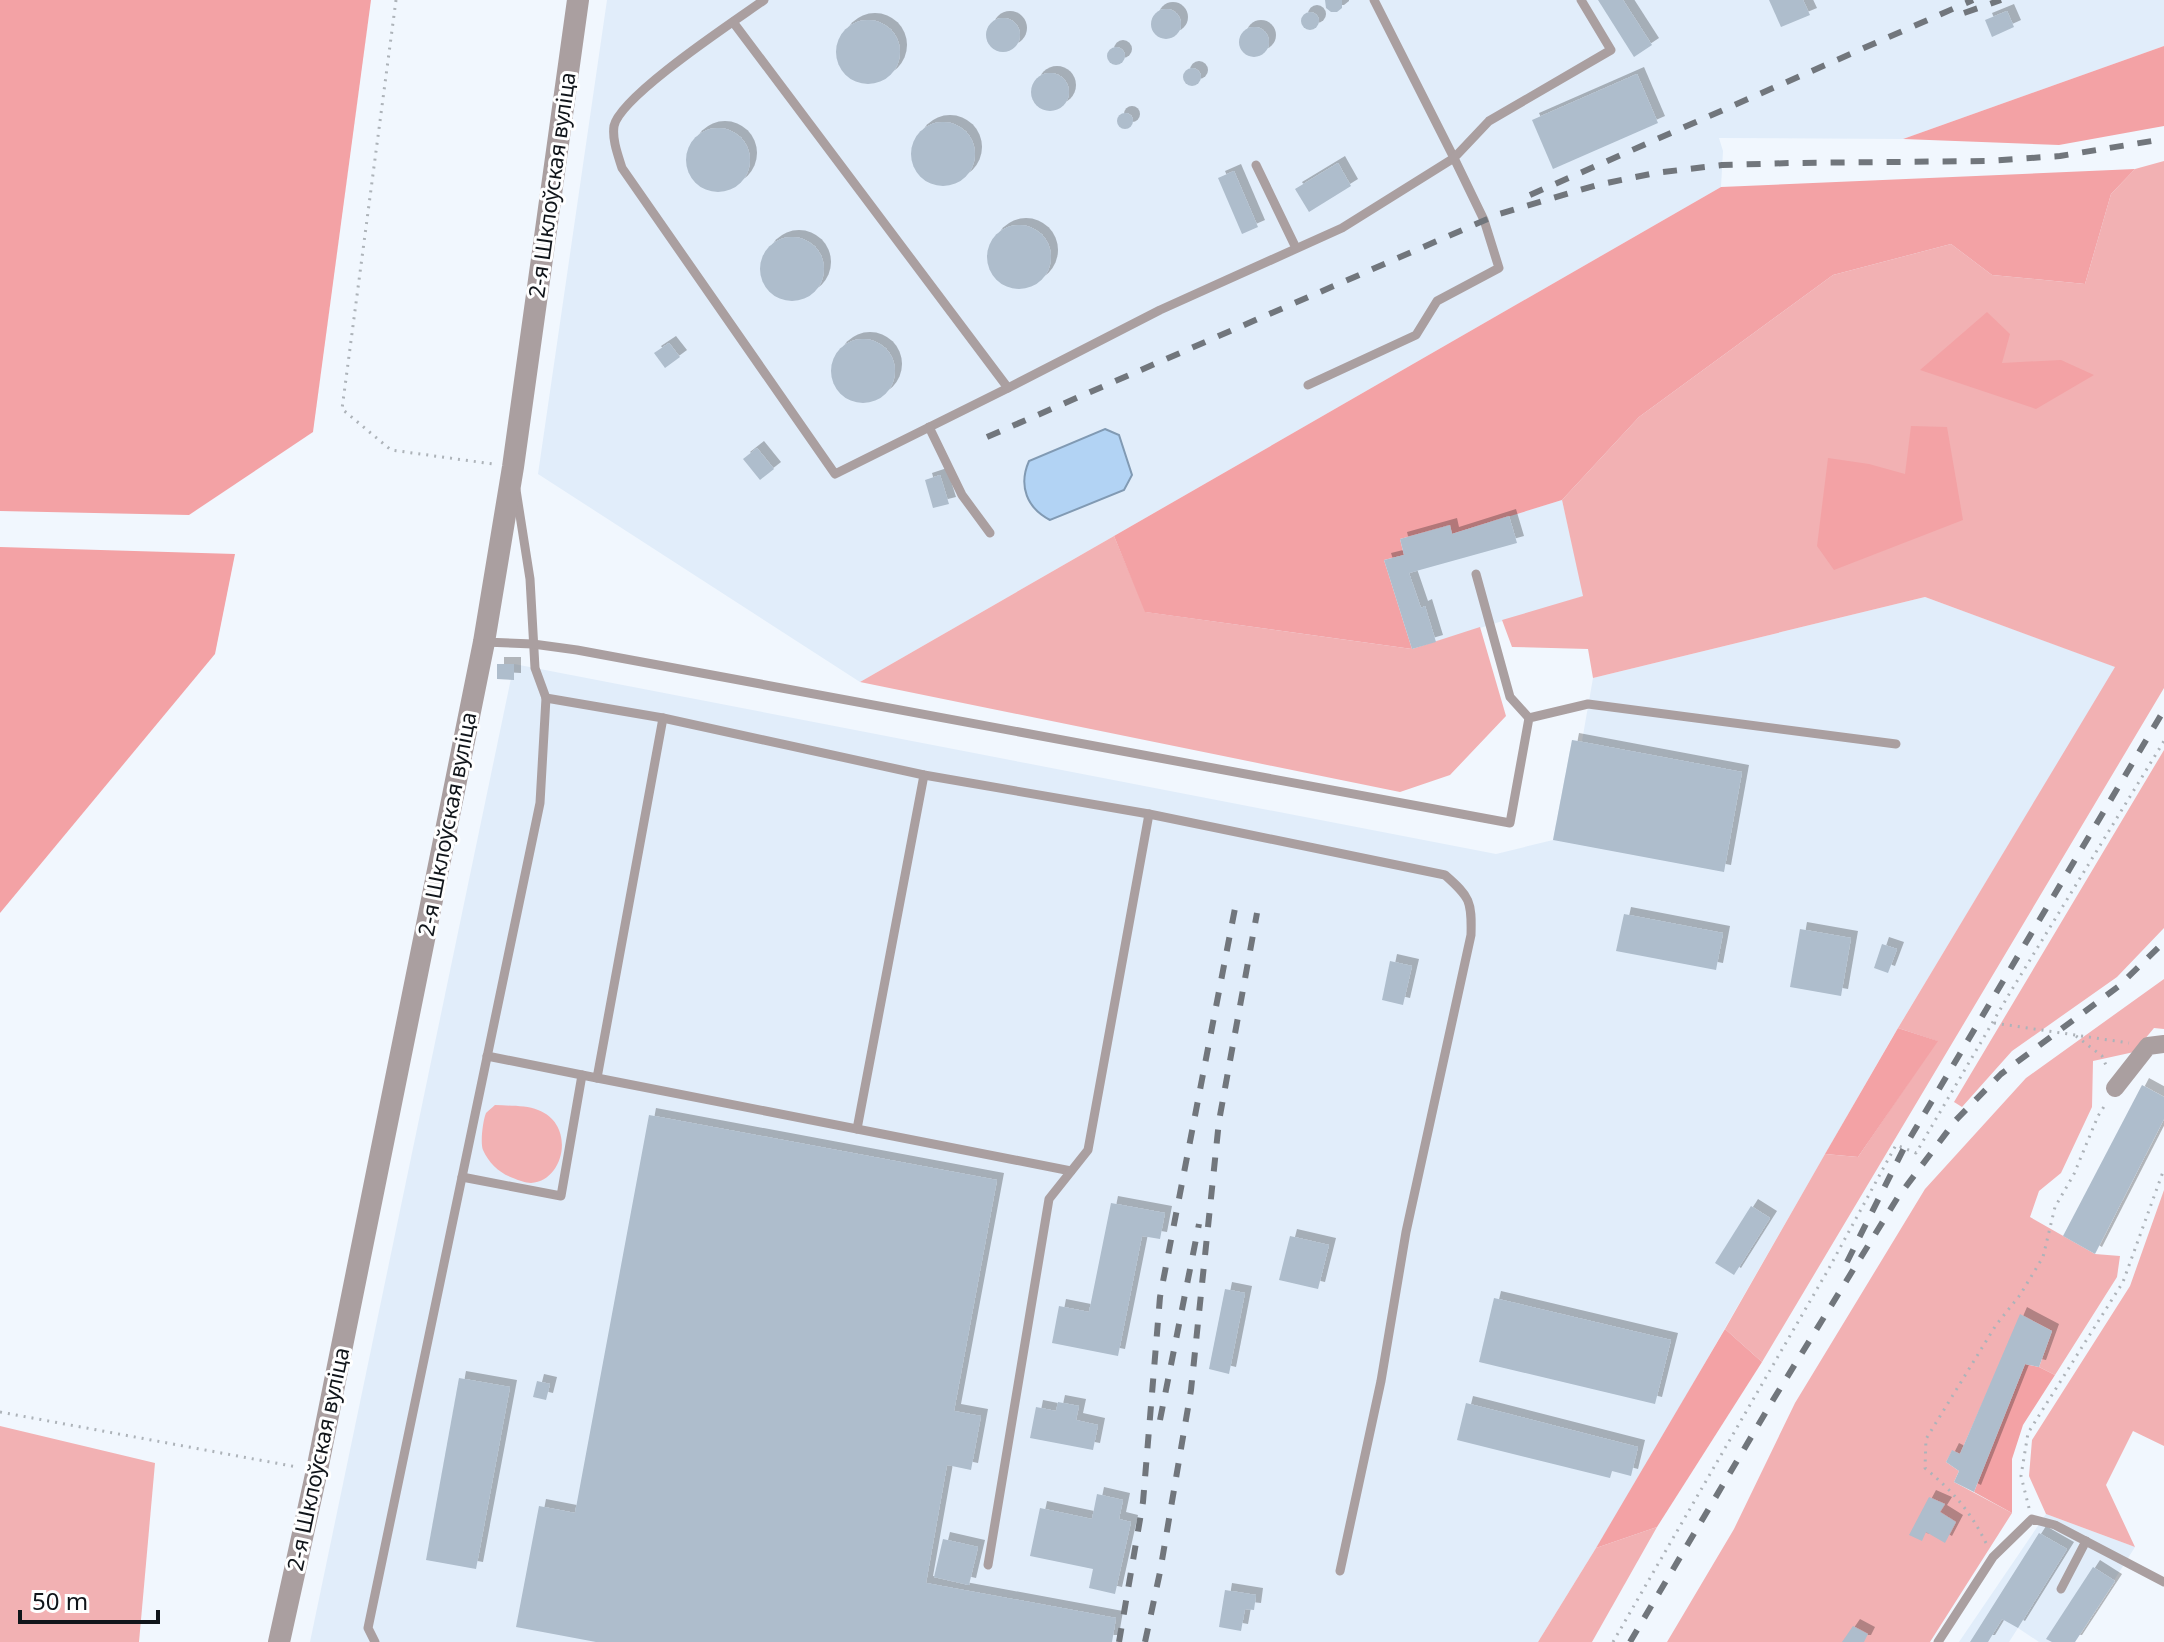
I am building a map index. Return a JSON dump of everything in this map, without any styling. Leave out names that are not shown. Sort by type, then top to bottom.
[{"type":"street","name":"2-я Шклоўская вуліца","points":[[279,1642],[317,1470],[484,642],[513,467],[578,0]]},
{"type":"street","points":[[2115,1088],[2156,1045]]},
{"type":"lane","points":[[764,0],[643,88],[614,124],[615,146],[622,168],[835,474],[1160,310],[1342,228],[1454,158],[1489,121],[1611,50],[1581,0]]},
{"type":"lane","points":[[1308,385],[1416,335],[1437,301],[1499,268],[1484,220],[1374,0]]},
{"type":"lane","points":[[733,22],[1008,388]]},
{"type":"lane","points":[[1256,165],[1296,248]]},
{"type":"lane","points":[[929,427],[962,495],[990,533]]},
{"type":"lane","points":[[375,1642],[368,1628],[540,803],[546,698],[535,668],[530,579],[513,467]]},
{"type":"lane","points":[[1476,574],[1510,697],[1529,718]]},
{"type":"lane","points":[[484,642],[577,650],[1510,823],[1529,718]]},
{"type":"lane","points":[[546,698],[663,718],[924,775],[1149,814],[1445,875],[1465,892],[1471,912],[1471,935],[1406,1232],[1381,1381],[1340,1571]]},
{"type":"lane","points":[[1529,718],[1588,704],[1896,744]]},
{"type":"lane","points":[[597,1078],[663,718]]},
{"type":"lane","points":[[857,1129],[924,775]]},
{"type":"lane","points":[[988,1565],[1049,1199],[1088,1150],[1149,814]]},
{"type":"lane","points":[[487,1056],[1071,1171]]},
{"type":"lane","points":[[462,1177],[561,1196],[582,1075]]},
{"type":"lane","points":[[1938,1642],[1993,1557],[2032,1519],[2055,1525],[2164,1582]]},
{"type":"lane","points":[[2061,1589],[2086,1541]]},
{"type":"path","points":[[396,0],[342,409],[391,450],[513,467]]},
{"type":"path","points":[[1613,1642],[1828,1270],[1896,1145],[1916,1153],[2164,741]]},
{"type":"path","points":[[1993,1022],[2156,1045]]},
{"type":"path","points":[[1993,1557],[1974,1518],[1952,1492],[1925,1468],[1926,1439],[1996,1325],[2020,1295],[2043,1257],[2055,1207],[2074,1174],[2098,1116],[2115,1088],[2102,1056],[2076,1036]]},
{"type":"path","points":[[2032,1519],[2021,1476],[2028,1433],[2123,1282],[2164,1169]]},
{"type":"path","points":[[0,1412],[317,1470]]},
{"type":"shaded area","points":[[0,0],[371,0],[313,432],[189,515],[0,511]]},
{"type":"shaded area","points":[[607,0],[2164,0],[2164,46],[1903,139],[1719,138],[1723,151],[1721,187],[860,682],[538,474]]},
{"type":"shaded area","points":[[2164,46],[2164,126],[2059,145],[1903,139]]},
{"type":"shaded area","points":[[2164,161],[2164,688],[1762,1362],[1725,1329],[1825,1154],[1858,1157],[1937,1041],[1898,1028],[2115,667],[1925,597],[1593,678],[1588,649],[1512,647],[1502,620],[1583,596],[1562,500],[1639,417],[1833,275],[1951,244],[1992,275],[2085,284],[2111,194],[2135,169]]},
{"type":"shaded area","points":[[2135,169],[2111,194],[2085,284],[1992,275],[1951,244],[1833,275],[1639,417],[1562,500],[1452,534],[1450,526],[1400,539],[1404,555],[1384,560],[1412,649],[1145,612],[1114,536],[1721,187]]},
{"type":"shaded area","points":[[1987,312],[2010,334],[2002,363],[2061,360],[2094,375],[2036,409],[1920,370]]},
{"type":"shaded area","points":[[1911,426],[1947,427],[1963,520],[1834,570],[1817,546],[1828,458],[1869,464],[1905,474]]},
{"type":"shaded area","points":[[1562,500],[1584,596],[1412,649],[1384,560],[1404,555],[1400,539],[1509,516]]},
{"type":"shaded area","points":[[1114,536],[1146,612],[1412,649],[1480,627],[1506,716],[1450,775],[1400,792],[860,682]]},
{"type":"shaded area","points":[[0,547],[235,554],[215,654],[0,913]]},
{"type":"shaded area","points":[[1925,597],[2116,667],[1893,1036],[1633,1488],[1538,1642],[310,1642],[514,664],[1496,854],[1553,840],[1572,740],[1582,741],[1593,678]]},
{"type":"shaded area","points":[[2164,750],[2164,928],[2117,977],[2012,1051],[1962,1107],[1954,1102]]},
{"type":"shaded area","points":[[2164,979],[2164,1029],[2154,1028],[2134,1052],[2093,1061],[2092,1107],[2061,1173],[2039,1191],[2030,1217],[2095,1254],[2120,1256],[2117,1277],[2055,1375],[2039,1367],[2052,1331],[2021,1315],[1960,1454],[1952,1451],[1946,1462],[1959,1471],[1954,1482],[2012,1513],[1930,1642],[1667,1642],[1734,1529],[1795,1403],[1925,1189],[2026,1078]]},
{"type":"shaded area","points":[[1898,1028],[1938,1041],[1858,1157],[1825,1154]]},
{"type":"shaded area","points":[[495,1105],[538,1110],[550,1117],[558,1127],[562,1151],[552,1173],[543,1180],[531,1183],[515,1179],[488,1159],[482,1147],[483,1126],[486,1113]]},
{"type":"shaded area","points":[[2164,1190],[2164,1446],[2133,1431],[2106,1485],[2135,1547],[2046,1514],[2029,1476],[2032,1440],[2130,1286]]},
{"type":"shaded area","points":[[1725,1329],[1762,1362],[1657,1527],[1596,1548]]},
{"type":"shaded area","points":[[2025,1364],[2055,1375],[2023,1425],[2012,1459],[2012,1513],[1974,1492]]},
{"type":"shaded area","points":[[0,1426],[155,1463],[139,1642],[0,1642]]},
{"type":"shaded area","points":[[2046,1514],[2135,1547],[2075,1642],[2039,1642],[2018,1628],[2009,1642],[1959,1642]]},
{"type":"shaded area","points":[[1657,1527],[1592,1642],[1538,1642],[1596,1548]]},
{"type":"water","points":[[1105,429],[1119,435],[1132,475],[1124,490],[1050,520],[1042,515],[1030,503],[1025,487],[1029,461]]},
{"type":"building","points":[[1325,0],[1342,0],[1342,8],[1331,12],[1326,8]]},
{"type":"building","points":[[1598,0],[1623,0],[1652,45],[1634,57]]},
{"type":"building","points":[[1769,0],[1803,0],[1810,15],[1781,27]]},
{"type":"building","points":[[1166,9],[1177,13],[1181,24],[1177,35],[1166,39],[1155,35],[1151,24],[1155,13]]},
{"type":"building","points":[[2007,11],[2014,27],[1992,37],[1985,20]]},
{"type":"building","points":[[1310,12],[1319,21],[1310,30],[1301,21]]},
{"type":"building","points":[[1003,18],[1015,23],[1020,35],[1015,47],[1003,52],[991,47],[986,35],[991,23]]},
{"type":"building","points":[[868,20],[891,29],[900,52],[891,75],[868,84],[845,75],[836,52],[845,29]]},
{"type":"building","points":[[1254,27],[1265,31],[1269,42],[1265,53],[1254,57],[1243,53],[1239,42],[1243,31]]},
{"type":"building","points":[[1116,47],[1125,56],[1116,65],[1107,56]]},
{"type":"building","points":[[1192,68],[1201,77],[1192,86],[1183,77]]},
{"type":"building","points":[[1050,73],[1063,79],[1069,92],[1063,105],[1050,111],[1037,105],[1031,92],[1037,79]]},
{"type":"building","points":[[1637,74],[1658,123],[1553,169],[1532,120]]},
{"type":"building","points":[[1125,113],[1133,121],[1125,129],[1117,121]]},
{"type":"building","points":[[943,122],[955,124],[966,131],[973,142],[973,166],[966,177],[955,184],[943,186],[931,184],[920,177],[913,166],[911,154],[913,142],[920,131],[931,124]]},
{"type":"building","points":[[718,128],[730,130],[741,137],[748,148],[748,172],[741,183],[730,190],[718,192],[706,190],[695,183],[688,172],[686,160],[688,148],[695,137],[706,130]]},
{"type":"building","points":[[1338,163],[1351,186],[1309,212],[1295,189]]},
{"type":"building","points":[[1234,171],[1258,227],[1242,234],[1218,178]]},
{"type":"building","points":[[1019,225],[1042,234],[1051,257],[1042,280],[1019,289],[996,280],[987,257],[996,234]]},
{"type":"building","points":[[792,237],[804,239],[815,246],[822,257],[822,281],[815,292],[804,299],[792,301],[780,299],[769,292],[762,281],[760,269],[762,257],[769,246],[780,239]]},
{"type":"building","points":[[863,339],[875,341],[886,348],[893,359],[893,383],[886,394],[875,401],[863,403],[851,401],[840,394],[833,383],[831,371],[833,359],[840,348],[851,341]]},
{"type":"building","points":[[669,343],[680,357],[665,368],[654,353]]},
{"type":"building","points":[[757,448],[774,469],[760,480],[743,459]]},
{"type":"building","points":[[940,475],[949,504],[933,508],[925,480]]},
{"type":"building","points":[[1509,516],[1517,543],[1409,573],[1421,608],[1425,606],[1436,642],[1412,649],[1384,560],[1404,555],[1400,539],[1450,525],[1452,534]]},
{"type":"building","points":[[497,664],[514,664],[514,680],[497,679]]},
{"type":"building","points":[[1572,740],[1742,772],[1724,872],[1553,840]]},
{"type":"building","points":[[1624,914],[1723,933],[1716,970],[1616,951]]},
{"type":"building","points":[[1800,929],[1851,938],[1841,996],[1790,987]]},
{"type":"building","points":[[1882,944],[1897,949],[1888,973],[1874,968]]},
{"type":"building","points":[[1390,961],[1412,966],[1403,1005],[1382,1000]]},
{"type":"building","points":[[2142,1085],[2164,1097],[2164,1119],[2095,1254],[2063,1236]]},
{"type":"building","points":[[649,1115],[997,1180],[954,1411],[981,1416],[971,1470],[947,1465],[926,1583],[1116,1618],[1112,1642],[596,1642],[516,1627],[539,1506],[575,1513]]},
{"type":"building","points":[[1111,1203],[1165,1213],[1160,1239],[1142,1236],[1118,1356],[1052,1343],[1059,1306],[1089,1312]]},
{"type":"building","points":[[1751,1206],[1770,1218],[1734,1275],[1715,1263]]},
{"type":"building","points":[[1290,1236],[1329,1245],[1318,1289],[1279,1280]]},
{"type":"building","points":[[1225,1289],[1245,1293],[1229,1374],[1209,1369]]},
{"type":"building","points":[[1494,1298],[1671,1340],[1655,1404],[1479,1362]]},
{"type":"building","points":[[2020,1314],[2052,1331],[2039,1367],[2025,1364],[1974,1492],[1954,1482],[1959,1471],[1946,1462],[1952,1450],[1960,1454]]},
{"type":"building","points":[[459,1378],[510,1387],[476,1569],[426,1560]]},
{"type":"building","points":[[537,1381],[550,1384],[546,1400],[533,1397]]},
{"type":"building","points":[[1058,1402],[1079,1406],[1076,1420],[1098,1425],[1093,1450],[1030,1438],[1036,1407],[1056,1411]]},
{"type":"building","points":[[1466,1403],[1638,1447],[1631,1476],[1612,1471],[1610,1478],[1457,1440]]},
{"type":"building","points":[[1097,1494],[1123,1500],[1119,1519],[1131,1522],[1115,1594],[1089,1588],[1093,1569],[1030,1556],[1040,1508],[1092,1519]]},
{"type":"building","points":[[1929,1497],[1945,1504],[1940,1512],[1956,1522],[1945,1543],[1926,1532],[1922,1541],[1909,1535]]},
{"type":"building","points":[[2039,1533],[2067,1549],[2018,1628],[2002,1619],[1988,1642],[1970,1642]]},
{"type":"building","points":[[943,1539],[978,1547],[969,1585],[934,1577]]},
{"type":"building","points":[[2093,1567],[2115,1581],[2075,1642],[2046,1639]]},
{"type":"building","points":[[1225,1590],[1256,1595],[1254,1610],[1245,1609],[1241,1631],[1219,1627]]},
{"type":"building","points":[[1853,1626],[1868,1634],[1864,1642],[1842,1642]]},
{"type":"railway","points":[[1530,195],[1973,0]]},
{"type":"railway","points":[[1964,13],[2001,0]]},
{"type":"railway","points":[[987,437],[1499,214],[1597,185],[1655,173],[1722,165],[1988,161],[2060,156],[2164,139]]},
{"type":"railway","points":[[1847,1262],[1904,1148],[2164,710]]},
{"type":"railway","points":[[1119,1642],[1143,1502],[1160,1297],[1237,898]]},
{"type":"railway","points":[[1145,1642],[1191,1390],[1219,1121],[1257,913]]},
{"type":"railway","points":[[1630,1642],[1898,1197],[1956,1120],[2001,1074],[2119,986],[2164,942]]},
{"type":"railway","points":[[1160,1420],[1199,1224]]}]
